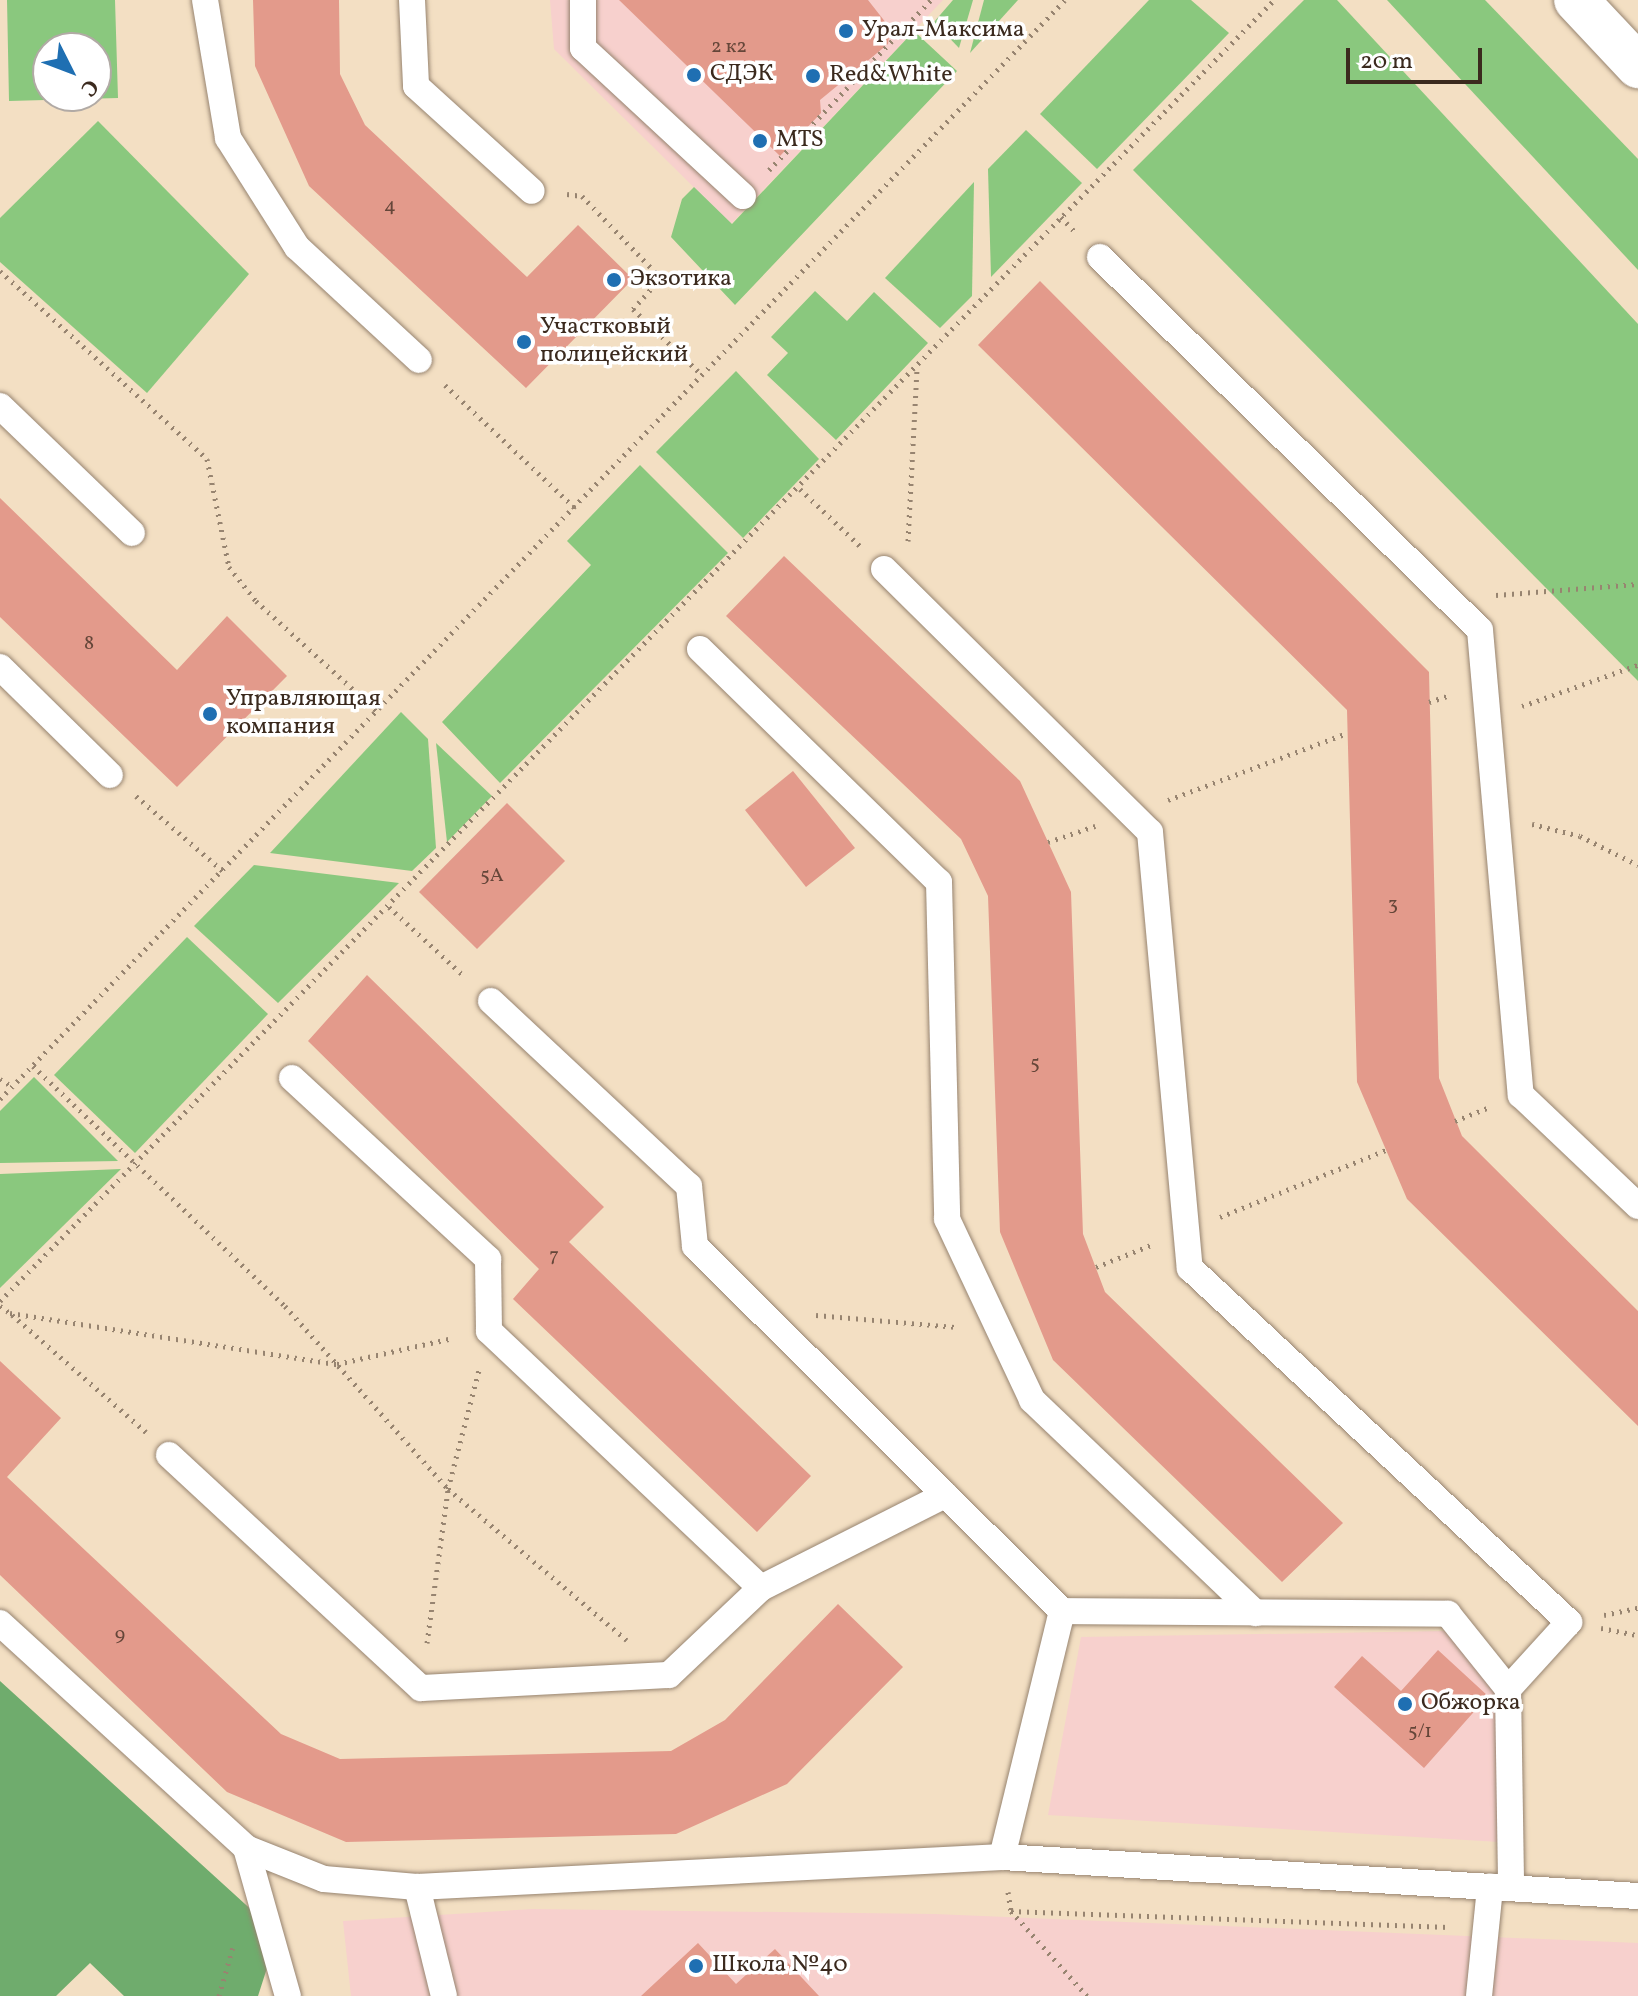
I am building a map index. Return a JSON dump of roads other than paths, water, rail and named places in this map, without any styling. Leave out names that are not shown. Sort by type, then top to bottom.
[{"type":"main road","points":[[1576,0],[1638,66]]},
{"type":"lane","points":[[205,0],[228,138],[297,247],[419,360]]},
{"type":"lane","points":[[412,0],[416,86],[532,191]]},
{"type":"lane","points":[[583,0],[583,48],[743,196]]},
{"type":"lane","points":[[1100,257],[1480,630],[1521,1095],[1638,1206]]},
{"type":"lane","points":[[0,406],[132,533]]},
{"type":"lane","points":[[884,569],[1150,832],[1190,1268],[1569,1622],[1508,1689],[1501,1888],[1486,1929],[1479,1996]]},
{"type":"lane","points":[[700,649],[939,882],[947,1219],[1032,1400],[1256,1613]]},
{"type":"lane","points":[[0,667],[110,775]]},
{"type":"lane","points":[[491,1001],[689,1186],[695,1246],[1062,1611],[1448,1614],[1508,1689]]},
{"type":"lane","points":[[292,1078],[488,1259],[489,1331],[761,1588]]},
{"type":"lane","points":[[169,1455],[421,1688],[669,1675],[761,1588],[945,1495]]},
{"type":"lane","points":[[1002,1857],[1062,1611]]},
{"type":"lane","points":[[0,1623],[246,1848],[324,1879],[417,1887],[1002,1857],[1638,1896]]},
{"type":"lane","points":[[246,1848],[288,1996]]},
{"type":"lane","points":[[417,1887],[444,1996]]},
{"type":"place","name":"Урал-Максима","points":[[846,31]]},
{"type":"place","name":"СДЭК","points":[[694,75]]},
{"type":"place","name":"Red&White","points":[[813,76]]},
{"type":"place","name":"MTS","points":[[760,141]]},
{"type":"place","name":"Экзотика","points":[[614,280]]},
{"type":"place","name":"Участковый полицейский","points":[[524,342]]},
{"type":"place","name":"Управляющая компания","points":[[210,714]]},
{"type":"place","name":"Обжорка","points":[[1405,1704]]},
{"type":"place","name":"Школа №40","points":[[696,1966]]}]
